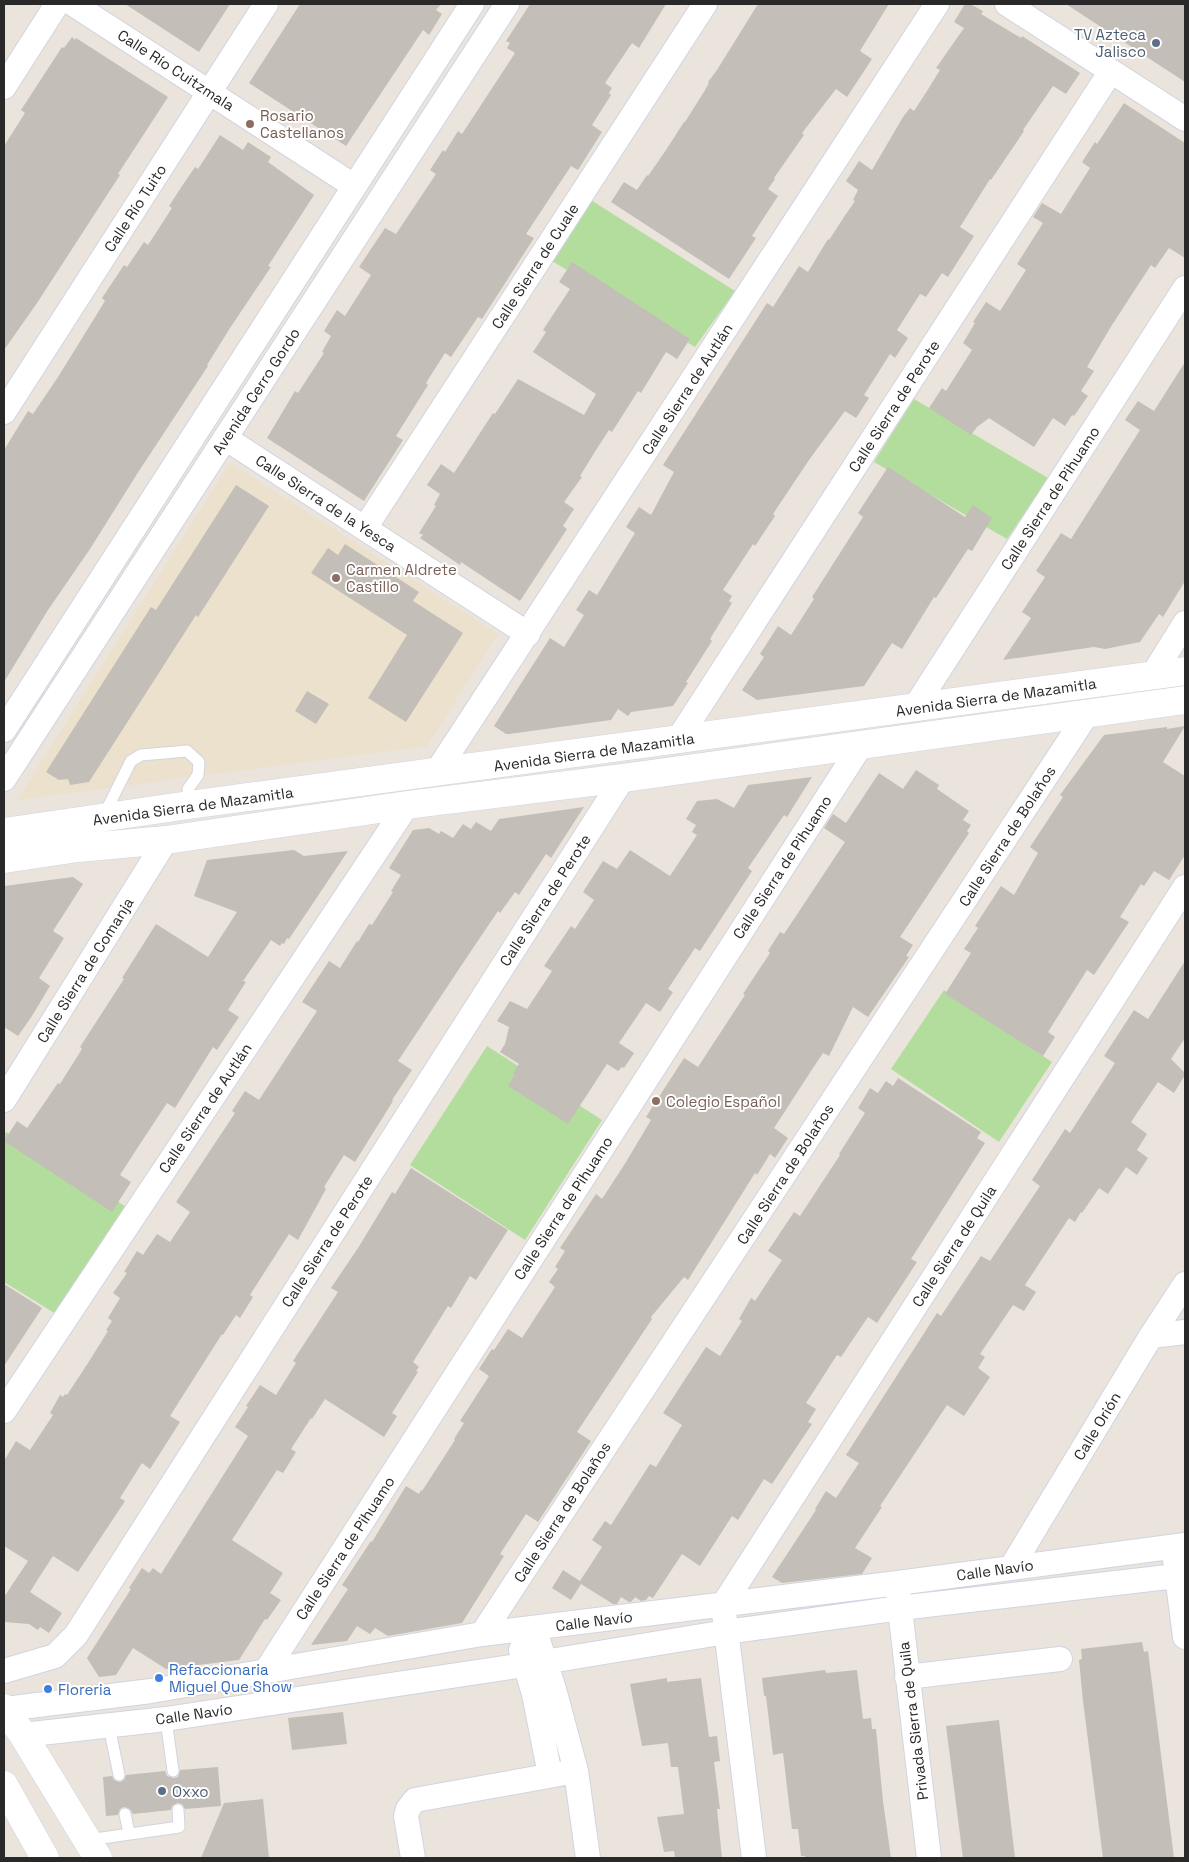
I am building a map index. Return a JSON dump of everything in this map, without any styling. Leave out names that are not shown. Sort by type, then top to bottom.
[{"type":"street","points":[[4,87],[57,4]]},
{"type":"street","name":"Calle Río Cuitzmala","points":[[73,4],[354,186]]},
{"type":"street","name":"Calle Río Tuito","points":[[4,412],[266,4]]},
{"type":"street","name":"Avenida Cerro Gordo","points":[[4,730],[472,4]]},
{"type":"street","name":"Avenida Cerro Gordo","points":[[4,779],[507,4]]},
{"type":"street","name":"Calle Sierra de Cuale","points":[[365,528],[704,4]]},
{"type":"street","name":"Calle Sierra de Autlán","points":[[436,773],[937,4]]},
{"type":"street","points":[[1007,4],[1185,119]]},
{"type":"street","name":"Calle Sierra de Perote","points":[[677,741],[1111,71]]},
{"type":"street","name":"Calle Sierra de Pihuamo","points":[[915,707],[1185,288]]},
{"type":"street","name":"Calle Sierra de la Yesca","points":[[225,438],[528,634]]},
{"type":"street","points":[[79,613],[101,629]]},
{"type":"street","points":[[1152,676],[1185,623]]},
{"type":"street","name":"Avenida Sierra de Mazamitla","points":[[4,859],[76,835],[103,818],[1185,672]]},
{"type":"street","name":"Avenida Sierra de Mazamitla","points":[[4,832],[166,840],[406,805],[623,778],[1185,700]]},
{"type":"street","name":"Calle Sierra de Bolaños","points":[[482,1634],[1087,714]]},
{"type":"street","points":[[734,733],[738,761]]},
{"type":"street","name":"Calle Sierra de Pihuamo","points":[[266,1671],[861,744]]},
{"type":"street","name":"Calle Sierra de Perote","points":[[4,1671],[55,1656],[76,1635],[623,778]]},
{"type":"street","name":"Calle Sierra de Autlán","points":[[4,1411],[406,805]]},
{"type":"street","name":"Calle Sierra de Comanja","points":[[4,1100],[166,840]]},
{"type":"street","name":"Calle Sierra de Quila","points":[[723,1605],[1185,887]]},
{"type":"street","name":"Calle Orión","points":[[1011,1568],[1151,1336],[1185,1284]]},
{"type":"street","points":[[1151,1336],[1185,1332]]},
{"type":"street","points":[[1179,1546],[1185,1637]]},
{"type":"street","name":"Calle Navío","points":[[4,1709],[150,1691],[482,1634],[898,1583],[1179,1546]]},
{"type":"street","name":"Calle Navío","points":[[13,1736],[166,1719],[726,1632],[900,1608],[1181,1576]]},
{"type":"street","name":"Privada Sierra de Quila","points":[[898,1583],[907,1677],[929,1858]]},
{"type":"street","points":[[723,1605],[754,1858]]},
{"type":"street","points":[[524,1629],[535,1663],[554,1689],[576,1771],[588,1858]]},
{"type":"street","points":[[907,1677],[1060,1660]]},
{"type":"street","points":[[535,1663],[534,1694],[550,1775]]},
{"type":"street","points":[[4,1709],[13,1736],[93,1849]]},
{"type":"street","points":[[413,1858],[406,1816],[408,1809],[416,1800],[576,1771]]},
{"type":"street","points":[[4,1785],[45,1858]]},
{"type":"lane","points":[[103,818],[131,761],[141,754],[187,751],[199,762],[198,774],[188,789],[189,805]]},
{"type":"lane","points":[[166,1719],[173,1771]]},
{"type":"lane","points":[[109,1726],[119,1775]]},
{"type":"lane","points":[[93,1849],[129,1833],[179,1827],[178,1810]]},
{"type":"lane","points":[[125,1814],[129,1833]]},
{"type":"shaded area","points":[[230,463],[498,634],[427,746],[17,800]]},
{"type":"green space","points":[[586,197],[735,291],[695,347],[547,258]]},
{"type":"green space","points":[[914,399],[1048,478],[1007,539],[874,462]]},
{"type":"green space","points":[[944,990],[1052,1062],[999,1142],[891,1069]]},
{"type":"green space","points":[[487,1046],[602,1120],[525,1240],[410,1165]]},
{"type":"green space","points":[[6,1132],[128,1208],[61,1317],[4,1282],[4,1136]]},
{"type":"building","points":[[125,4],[230,4],[199,52]]},
{"type":"building","points":[[300,4],[441,4],[436,10],[442,14],[429,35],[423,30],[346,146],[249,83]]},
{"type":"building","points":[[530,4],[666,4],[639,48],[632,43],[605,83],[612,88],[609,93],[611,95],[592,125],[602,132],[578,170],[571,166],[526,234],[534,238],[482,319],[478,317],[451,357],[445,353],[426,383],[428,385],[396,436],[403,440],[364,501],[267,438],[295,391],[298,393],[324,353],[322,352],[331,336],[324,331],[337,310],[345,316],[371,275],[359,267],[385,228],[396,234],[436,174],[430,170],[443,150],[445,152],[458,131],[462,134],[515,53],[507,48],[510,43],[506,41]]},
{"type":"building","points":[[758,4],[889,4],[860,51],[872,59],[847,97],[836,89],[802,133],[804,135],[768,189],[778,196],[752,236],[756,238],[729,279],[611,202],[624,182],[637,190],[648,176],[685,122]]},
{"type":"building","points":[[965,4],[970,4],[983,11],[981,14],[1021,38],[1022,36],[1080,73],[1066,94],[1053,86],[960,227],[974,236],[948,277],[942,273],[926,297],[920,294],[897,330],[908,338],[895,358],[890,354],[864,395],[869,398],[856,418],[845,411],[809,460],[773,514],[775,516],[755,546],[753,544],[723,590],[732,596],[729,601],[732,603],[710,639],[712,641],[686,682],[688,683],[673,706],[631,712],[628,716],[618,709],[611,720],[506,734],[494,726],[550,638],[564,647],[584,615],[576,610],[589,590],[597,595],[635,533],[626,527],[639,507],[651,515],[674,472],[663,465],[767,303],[773,307],[799,266],[808,272],[828,239],[855,201],[853,200],[858,190],[846,181],[859,161],[872,170],[903,117],[910,108],[914,111],[940,70],[936,68],[964,28],[954,22]]},
{"type":"building","name":"TV Azteca Jalisco","points":[[1066,4],[1185,4],[1185,82]]},
{"type":"building","points":[[72,37],[168,97],[118,174],[120,175],[37,303],[4,350],[4,146],[25,113],[21,110],[62,47],[64,48]]},
{"type":"building","points":[[1124,103],[1185,143],[1185,258],[1169,248],[1155,268],[1151,265],[1087,367],[1094,371],[1081,391],[1088,396],[1065,426],[1053,418],[1034,447],[989,418],[977,427],[971,435],[929,408],[942,388],[946,391],[972,350],[963,343],[975,323],[973,322],[986,302],[1000,311],[1026,270],[1017,264],[1043,223],[1033,217],[1042,203],[1061,214],[1090,168],[1082,162],[1095,142],[1097,144]]},
{"type":"building","points":[[220,135],[243,150],[248,142],[271,157],[268,162],[314,195],[268,266],[271,267],[230,328],[208,366],[90,549],[48,610],[4,682],[4,450],[28,411],[33,414],[58,377],[105,301],[102,298],[124,265],[127,267],[144,242],[148,245],[172,208],[169,206],[182,186],[195,167],[198,169]]},
{"type":"building","points":[[572,262],[690,339],[677,359],[666,352],[641,393],[638,391],[612,432],[609,430],[596,450],[580,476],[582,477],[564,502],[574,509],[563,526],[567,529],[520,601],[461,562],[460,565],[420,538],[423,535],[419,533],[436,506],[434,505],[440,494],[427,485],[441,464],[454,473],[493,413],[495,414],[518,379],[584,415],[596,394],[533,352],[546,332],[543,330],[570,289],[559,282]]},
{"type":"building","points":[[1185,362],[1185,581],[1163,617],[1159,614],[1140,642],[1105,649],[1094,647],[1003,660],[1031,618],[1022,612],[1045,577],[1036,571],[1061,533],[1071,539],[1140,430],[1125,420],[1138,401],[1154,411]]},
{"type":"building","points":[[888,467],[965,517],[973,505],[992,518],[972,551],[968,549],[936,598],[934,597],[902,649],[892,643],[864,686],[757,700],[742,690],[764,657],[760,654],[778,626],[791,635],[814,599],[812,597],[863,517],[858,513]]},
{"type":"building","points":[[236,485],[269,506],[198,617],[196,615],[89,782],[70,785],[68,779],[59,780],[46,772],[151,607],[156,610]]},
{"type":"building","points":[[345,544],[419,592],[413,601],[463,633],[406,722],[368,698],[407,635],[311,573],[328,548],[338,555]]},
{"type":"building","points":[[307,691],[329,704],[316,724],[295,711]]},
{"type":"building","points":[[1185,726],[1163,762],[1185,776],[1185,855],[1169,880],[1154,871],[1144,886],[1141,884],[1120,917],[1129,922],[1094,975],[1087,970],[1048,1032],[1055,1037],[1043,1056],[945,994],[971,953],[964,949],[978,928],[975,926],[1001,886],[1014,895],[1038,853],[1030,847],[1063,797],[1060,795],[1104,735]]},
{"type":"building","points":[[916,770],[939,785],[937,789],[969,811],[963,820],[971,825],[967,831],[969,833],[900,937],[913,945],[906,956],[909,957],[868,1017],[853,1007],[829,1056],[823,1053],[774,1128],[788,1138],[775,1158],[770,1154],[757,1175],[755,1173],[688,1280],[684,1277],[651,1317],[652,1319],[577,1432],[591,1441],[538,1522],[526,1514],[500,1554],[504,1556],[462,1623],[388,1636],[375,1628],[370,1634],[357,1626],[347,1641],[311,1645],[348,1589],[342,1585],[372,1542],[406,1486],[419,1494],[455,1440],[464,1423],[460,1421],[489,1376],[479,1369],[492,1349],[494,1350],[508,1329],[522,1338],[555,1287],[549,1282],[558,1269],[555,1267],[565,1251],[560,1248],[596,1194],[602,1199],[651,1120],[646,1117],[684,1058],[698,1067],[745,995],[743,994],[770,953],[768,951],[780,932],[784,934],[845,842],[824,828],[833,814],[846,823],[879,773],[903,789]]},
{"type":"building","points":[[812,777],[787,817],[784,815],[748,868],[752,871],[700,951],[695,948],[668,989],[673,992],[660,1012],[646,1003],[619,1043],[634,1053],[624,1068],[622,1067],[618,1071],[607,1064],[568,1124],[508,1086],[519,1064],[500,1052],[505,1044],[509,1027],[497,1021],[510,1001],[527,1009],[552,971],[544,966],[571,926],[575,929],[594,900],[583,892],[603,861],[617,869],[630,850],[670,876],[697,835],[692,832],[696,825],[686,819],[697,801],[717,799],[734,808],[748,785]]},
{"type":"building","points":[[584,807],[551,858],[546,854],[519,895],[515,892],[500,913],[498,911],[398,1061],[412,1070],[355,1162],[344,1155],[324,1187],[326,1189],[298,1240],[289,1234],[250,1295],[253,1297],[240,1318],[236,1315],[222,1334],[170,1416],[180,1422],[150,1469],[142,1463],[120,1498],[125,1501],[78,1572],[53,1556],[40,1576],[30,1592],[62,1613],[49,1633],[40,1627],[38,1630],[29,1624],[4,1622],[4,1597],[28,1561],[4,1546],[4,1461],[16,1441],[30,1450],[53,1415],[50,1413],[60,1395],[63,1397],[65,1394],[67,1395],[88,1363],[108,1331],[106,1330],[112,1321],[108,1318],[120,1298],[113,1293],[127,1273],[124,1272],[137,1251],[143,1255],[157,1234],[170,1242],[190,1212],[176,1202],[235,1113],[232,1111],[245,1091],[259,1100],[317,1011],[302,1002],[329,961],[340,968],[369,924],[372,925],[393,892],[391,891],[401,875],[389,868],[413,830],[429,828],[439,834],[441,831],[453,838],[463,824],[471,829],[476,822],[491,831],[499,819]]},
{"type":"building","points":[[294,850],[304,856],[348,851],[289,939],[287,938],[284,944],[282,943],[280,946],[271,940],[243,981],[246,982],[228,1010],[239,1017],[217,1050],[213,1047],[175,1108],[167,1103],[140,1144],[120,1175],[131,1182],[112,1212],[4,1141],[17,1121],[27,1128],[58,1083],[60,1084],[82,1049],[80,1047],[124,979],[122,978],[156,924],[208,957],[237,912],[194,896],[207,860]]},
{"type":"building","points":[[73,877],[83,884],[53,931],[64,938],[39,978],[50,986],[18,1036],[4,1027],[4,886]]},
{"type":"building","points":[[1185,961],[1185,1038],[1171,1059],[1185,1075],[1174,1093],[1158,1082],[1131,1122],[1147,1134],[1137,1150],[1148,1158],[1137,1175],[1126,1167],[1108,1194],[1099,1188],[1075,1222],[1069,1218],[1025,1285],[1036,1292],[1024,1311],[1013,1305],[980,1354],[985,1357],[978,1368],[990,1377],[964,1416],[947,1405],[880,1506],[882,1507],[855,1548],[872,1558],[862,1574],[782,1583],[772,1577],[816,1510],[826,1491],[836,1498],[859,1463],[846,1455],[937,1313],[941,1316],[981,1256],[990,1261],[1040,1186],[1032,1180],[1065,1129],[1070,1133],[1115,1063],[1104,1056],[1134,1010],[1148,1019]]},
{"type":"building","points":[[898,1078],[981,1132],[977,1138],[985,1143],[911,1259],[917,1262],[877,1323],[868,1317],[841,1357],[837,1355],[806,1403],[816,1409],[808,1422],[812,1424],[772,1484],[764,1479],[738,1520],[732,1516],[700,1566],[682,1554],[653,1598],[649,1596],[646,1600],[641,1601],[635,1597],[629,1602],[621,1597],[617,1604],[613,1604],[581,1584],[571,1600],[552,1588],[563,1570],[580,1581],[602,1547],[592,1540],[605,1521],[611,1525],[650,1464],[656,1467],[682,1425],[663,1413],[706,1347],[720,1356],[742,1321],[739,1319],[751,1298],[755,1301],[782,1260],[768,1251],[794,1212],[800,1216],[840,1155],[865,1113],[858,1108],[870,1088],[878,1093],[886,1081],[893,1086]]},
{"type":"building","points":[[411,1168],[508,1230],[476,1280],[470,1276],[451,1308],[448,1306],[413,1362],[419,1367],[416,1371],[418,1372],[392,1413],[397,1416],[384,1437],[325,1399],[291,1449],[296,1452],[283,1473],[277,1470],[232,1540],[283,1573],[270,1593],[281,1600],[267,1620],[265,1619],[239,1660],[166,1669],[133,1648],[116,1675],[99,1677],[87,1658],[131,1589],[129,1588],[142,1568],[149,1573],[153,1568],[161,1574],[248,1436],[235,1427],[248,1407],[246,1406],[260,1385],[276,1395],[296,1363],[293,1361],[338,1292],[331,1288],[392,1192],[395,1194]]},
{"type":"building","points":[[4,1284],[42,1308],[4,1366]]},
{"type":"building","points":[[1142,1642],[1144,1652],[1148,1651],[1174,1858],[1103,1858],[1079,1660],[1082,1659],[1081,1649]]},
{"type":"building","points":[[825,1670],[826,1673],[857,1670],[863,1719],[871,1718],[872,1729],[876,1729],[891,1858],[805,1858],[805,1856],[801,1856],[798,1829],[792,1829],[783,1753],[773,1755],[762,1678]]},
{"type":"building","points":[[667,1678],[667,1682],[701,1678],[709,1737],[717,1736],[720,1761],[714,1762],[720,1809],[717,1809],[722,1858],[675,1858],[674,1851],[664,1852],[657,1817],[684,1814],[678,1767],[671,1767],[668,1743],[642,1746],[630,1684]]},
{"type":"building","points":[[343,1712],[347,1744],[292,1750],[288,1718]]},
{"type":"building","points":[[999,1720],[1015,1858],[963,1858],[946,1726]]},
{"type":"building","name":"Oxxo","points":[[218,1767],[221,1806],[185,1809],[182,1804],[177,1803],[172,1806],[171,1810],[133,1814],[130,1809],[124,1807],[120,1809],[118,1815],[106,1816],[103,1777],[112,1776],[114,1780],[120,1782],[124,1780],[126,1775],[165,1771],[167,1776],[174,1778],[178,1777],[180,1770]]},
{"type":"building","points":[[263,1799],[269,1858],[201,1858],[224,1803]]},
{"type":"place","name":"TV Azteca Jalisco","points":[[1156,43]]},
{"type":"place","name":"Rosario Castellanos","points":[[250,124]]},
{"type":"place","name":"Carmen Aldrete Castillo","points":[[336,578]]},
{"type":"place","name":"Colegio Español","points":[[656,1101]]},
{"type":"place","name":"Refaccionaria Miguel Que Show","points":[[159,1678]]},
{"type":"place","name":"Floreria","points":[[48,1689]]},
{"type":"place","name":"Oxxo","points":[[162,1791]]}]
